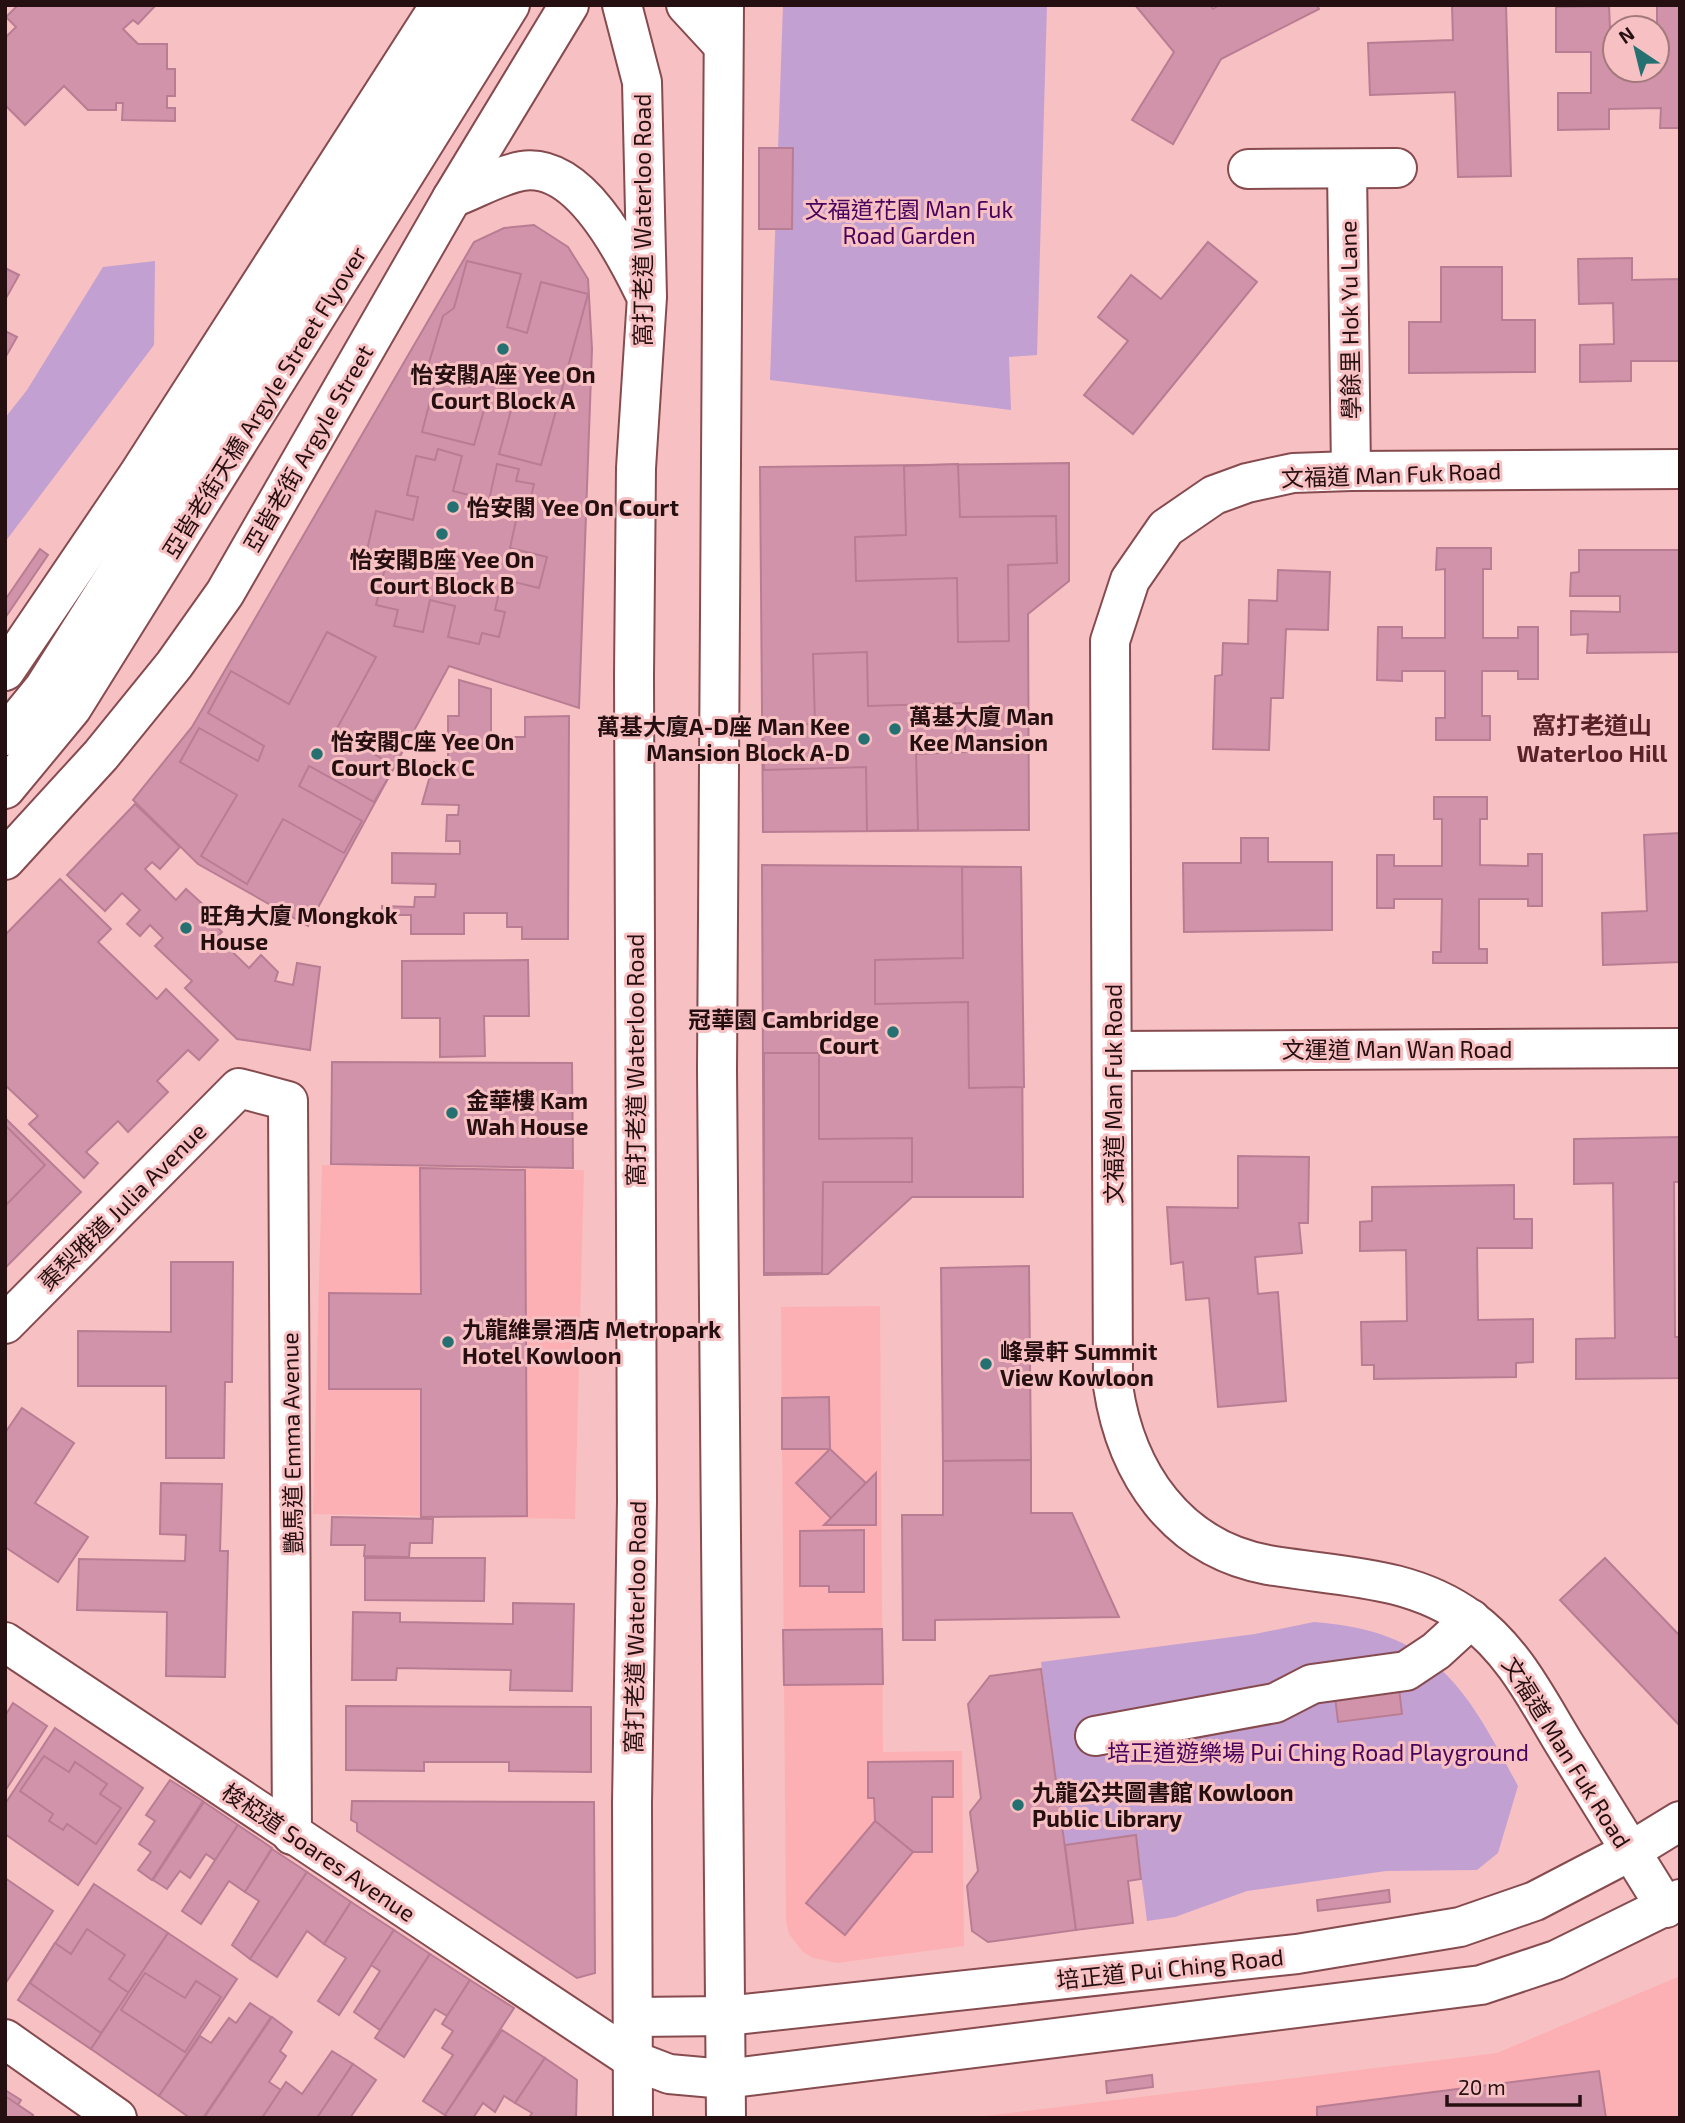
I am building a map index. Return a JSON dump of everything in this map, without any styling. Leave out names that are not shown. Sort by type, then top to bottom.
[{"type":"main road","points":[[5,671],[138,475],[440,5]]},
{"type":"main road","name":"亞皆老街天橋 Argyle Street Flyover","points":[[5,736],[52,676],[401,125],[472,5]]},
{"type":"main road","name":"亞皆老街天橋 Argyle Street Flyover","points":[[5,789],[72,708],[510,5]]},
{"type":"main road","name":"亞皆老街 Argyle Street","points":[[5,860],[100,755],[174,665],[225,593],[452,198],[569,5]]},
{"type":"main road","name":"窩打老道 Waterloo Road","points":[[622,5],[642,82],[647,298],[636,468],[634,663],[637,1500],[632,1803],[635,2017],[633,2118]]},
{"type":"main road","points":[[686,5],[722,44]]},
{"type":"main road","points":[[724,5],[717,1084],[726,2118]]},
{"type":"main road","points":[[1248,169],[1397,168]]},
{"type":"main road","name":"學餘里 Hok Yu Lane","points":[[1347,169],[1351,471]]},
{"type":"main road","points":[[452,198],[523,171],[551,175],[576,191],[598,212],[647,298]]},
{"type":"main road","name":"文福道 Man Fuk Road","points":[[1673,1903],[1630,1851],[1514,1663],[1471,1619],[1417,1590],[1387,1582],[1265,1564],[1222,1550],[1192,1532],[1166,1509],[1145,1483],[1129,1452],[1118,1420],[1113,1386],[1110,641],[1130,580],[1166,528],[1214,495],[1247,482],[1293,473],[1351,471],[1680,469]]},
{"type":"main road","name":"文運道 Man Wan Road","points":[[1113,1051],[1680,1048]]},
{"type":"main road","name":"棗梨雅道 Julia Avenue","points":[[5,1324],[239,1088]]},
{"type":"main road","name":"艷馬道 Emma Avenue","points":[[239,1088],[288,1101],[292,1835]]},
{"type":"main road","points":[[1095,1736],[1275,1703],[1312,1684],[1406,1671],[1436,1651],[1471,1619]]},
{"type":"main road","name":"梭椏道 Soares Avenue","points":[[5,1642],[635,2061]]},
{"type":"main road","name":"培正道 Pui Ching Road","points":[[635,2017],[726,2015],[1297,1954],[1460,1927],[1535,1900],[1630,1851],[1680,1821]]},
{"type":"main road","points":[[635,2061],[669,2074],[725,2078],[1481,1986],[1556,1960],[1673,1903]]},
{"type":"main road","points":[[5,2039],[99,2113]]},
{"type":"shaded area","name":"九龍維景酒店 Metropark Hotel Kowloon","points":[[322,1165],[584,1170],[575,1519],[313,1514]]},
{"type":"shaded area","points":[[880,1306],[883,1752],[962,1751],[964,1946],[837,1963],[813,1958],[803,1952],[789,1934],[786,1922],[781,1307]]},
{"type":"shaded area","points":[[1680,1976],[1680,2118],[970,2118],[1497,2053]]},
{"type":"green space","name":"文福道花園 Man Fuk Road Garden","points":[[783,5],[1047,5],[1037,355],[1009,357],[1011,410],[770,380]]},
{"type":"green space","points":[[155,261],[154,345],[5,542],[5,418],[27,390],[103,267]]},
{"type":"green space","name":"培正道遊樂場 Pui Ching Road Playground","points":[[1314,1622],[1356,1628],[1390,1638],[1418,1652],[1442,1671],[1463,1693],[1518,1786],[1498,1853],[1477,1870],[1386,1871],[1247,1891],[1175,1917],[1147,1921],[1136,1835],[1065,1845],[1041,1662],[1255,1634]]},
{"type":"building","points":[[18,5],[156,5],[138,24],[133,20],[123,29],[138,44],[167,44],[167,69],[175,69],[175,96],[167,96],[167,108],[175,108],[175,121],[122,120],[123,103],[116,103],[116,110],[88,110],[64,86],[25,125],[5,105],[5,38],[16,27],[6,17]]},
{"type":"building","points":[[1135,5],[1210,5],[1213,9],[1219,5],[1317,5],[1319,9],[1221,59],[1173,144],[1132,120],[1174,52]]},
{"type":"building","points":[[1452,5],[1506,5],[1511,176],[1458,177],[1455,92],[1370,95],[1368,43],[1453,40]]},
{"type":"building","points":[[1657,5],[1680,5],[1680,128],[1660,128],[1661,108],[1609,109],[1609,129],[1558,130],[1558,93],[1591,93],[1591,52],[1556,52],[1556,7],[1609,6],[1609,14],[1601,14],[1601,84],[1671,84],[1671,14],[1657,14]]},
{"type":"building","points":[[759,148],[793,148],[792,229],[759,229]]},
{"type":"building","name":"怡安閣 Yee On Court","points":[[534,225],[568,247],[588,279],[592,349],[579,708],[449,666],[308,926],[198,864],[133,800],[192,727],[474,242],[504,228]]},
{"type":"building","points":[[1208,242],[1257,282],[1133,434],[1084,395],[1128,341],[1098,317],[1131,275],[1161,299]]},
{"type":"building","points":[[1632,258],[1632,280],[1680,279],[1680,361],[1631,361],[1631,381],[1580,382],[1580,345],[1614,344],[1613,303],[1579,304],[1578,259]]},
{"type":"building","name":"怡安閣A座 Yee On Court Block A","points":[[467,261],[521,274],[507,327],[527,333],[541,282],[588,294],[541,465],[499,454],[513,403],[488,396],[474,445],[422,432],[436,378],[428,366],[443,316],[454,308]]},
{"type":"building","points":[[1441,267],[1502,267],[1502,320],[1535,320],[1535,372],[1409,373],[1409,322],[1441,322]]},
{"type":"building","points":[[5,268],[19,275],[5,300]]},
{"type":"building","points":[[5,331],[17,337],[5,358]]},
{"type":"building","name":"怡安閣B座 Yee On Court Block B","points":[[438,449],[462,456],[453,491],[489,500],[497,464],[519,469],[516,481],[534,484],[526,518],[517,516],[510,548],[547,557],[539,588],[502,579],[495,610],[505,612],[499,637],[482,633],[479,644],[448,637],[455,606],[430,600],[423,632],[394,626],[398,610],[376,605],[385,568],[399,572],[400,567],[365,559],[376,511],[413,520],[418,497],[407,495],[416,456],[435,460]]},
{"type":"building","name":"萬基大廈 Man Kee Mansion","points":[[1069,463],[1069,581],[1028,614],[1029,830],[763,832],[760,467]]},
{"type":"building","points":[[958,464],[960,517],[1056,516],[1057,563],[1008,565],[1009,641],[958,642],[957,578],[856,581],[855,537],[906,535],[904,466]]},
{"type":"building","points":[[1437,548],[1491,548],[1491,569],[1483,569],[1483,638],[1518,638],[1518,627],[1538,627],[1538,679],[1518,679],[1518,671],[1482,671],[1482,716],[1490,716],[1490,740],[1436,740],[1436,718],[1445,718],[1445,671],[1402,671],[1402,681],[1377,680],[1378,627],[1402,627],[1402,638],[1445,638],[1445,569],[1436,570]]},
{"type":"building","points":[[40,549],[48,555],[5,618],[5,600]]},
{"type":"building","points":[[1579,550],[1680,550],[1680,652],[1587,653],[1588,634],[1571,635],[1571,611],[1620,612],[1620,596],[1570,596],[1571,573],[1579,572]]},
{"type":"building","points":[[1278,570],[1330,572],[1328,630],[1286,629],[1283,698],[1271,698],[1269,750],[1213,749],[1215,676],[1222,675],[1223,643],[1248,644],[1249,600],[1277,601]]},
{"type":"building","name":"怡安閣C座 Yee On Court Block C","points":[[327,632],[376,657],[335,732],[395,766],[374,802],[309,766],[299,786],[362,821],[344,853],[283,819],[247,884],[201,856],[237,795],[180,762],[199,728],[258,761],[264,746],[208,713],[231,671],[289,704]]},
{"type":"building","name":"萬基大廈A-D座 Man Kee Mansion Block A-D","points":[[867,652],[868,706],[965,703],[965,752],[916,754],[918,830],[867,831],[866,767],[764,770],[763,725],[815,724],[813,654]]},
{"type":"building","points":[[459,680],[491,689],[491,737],[525,737],[525,717],[569,716],[568,939],[522,939],[522,927],[507,927],[507,913],[464,913],[464,934],[411,934],[411,915],[382,915],[382,906],[414,907],[415,897],[435,897],[436,884],[392,883],[392,853],[460,854],[460,841],[446,841],[447,815],[458,815],[459,805],[422,804],[434,762],[448,762],[448,716],[459,716]]},
{"type":"building","points":[[1434,797],[1487,797],[1487,819],[1480,819],[1480,865],[1528,866],[1528,854],[1542,854],[1542,906],[1528,906],[1528,899],[1479,899],[1479,949],[1487,949],[1487,963],[1433,963],[1433,952],[1441,952],[1442,899],[1394,899],[1394,908],[1377,908],[1377,855],[1394,855],[1394,866],[1442,866],[1442,819],[1434,819]]},
{"type":"building","name":"旺角大廈 Mongkok House","points":[[135,804],[180,847],[160,869],[152,862],[145,869],[176,900],[186,889],[206,907],[202,912],[222,932],[217,937],[249,968],[261,955],[278,972],[275,981],[293,985],[297,963],[320,967],[310,1050],[237,1039],[185,988],[192,981],[155,946],[163,938],[150,925],[140,936],[127,924],[140,910],[122,893],[105,911],[67,875]]},
{"type":"building","points":[[1680,833],[1680,962],[1603,965],[1602,913],[1647,911],[1644,835]]},
{"type":"building","points":[[1241,838],[1268,838],[1268,862],[1332,862],[1332,930],[1184,932],[1183,863],[1241,863]]},
{"type":"building","name":"冠華園 Cambridge Court","points":[[762,865],[1021,867],[1023,1197],[912,1197],[828,1274],[764,1275]]},
{"type":"building","points":[[962,867],[1021,867],[1024,1087],[969,1088],[968,1002],[875,1004],[875,960],[963,958]]},
{"type":"building","points":[[60,879],[111,929],[98,942],[157,999],[166,989],[218,1040],[199,1060],[188,1050],[157,1081],[168,1092],[128,1132],[118,1121],[86,1152],[98,1163],[84,1178],[29,1124],[38,1116],[5,1085],[5,935]]},
{"type":"building","points":[[528,960],[529,1016],[484,1016],[485,1056],[440,1057],[440,1018],[402,1018],[402,961]]},
{"type":"building","points":[[764,1053],[819,1053],[819,1139],[912,1138],[912,1182],[823,1182],[822,1273],[764,1273]]},
{"type":"building","name":"金華樓 Kam Wah House","points":[[332,1062],[572,1063],[573,1168],[331,1164]]},
{"type":"building","points":[[5,1118],[81,1192],[5,1268]]},
{"type":"building","points":[[7,1127],[45,1165],[5,1206],[5,1129]]},
{"type":"building","points":[[1680,1137],[1680,1182],[1674,1182],[1675,1337],[1680,1337],[1680,1378],[1576,1379],[1576,1339],[1615,1338],[1613,1183],[1574,1184],[1574,1139]]},
{"type":"building","points":[[1238,1156],[1309,1157],[1308,1223],[1299,1223],[1302,1253],[1255,1257],[1258,1294],[1278,1292],[1286,1401],[1218,1407],[1209,1298],[1186,1300],[1183,1262],[1171,1264],[1167,1207],[1238,1208]]},
{"type":"building","points":[[420,1168],[525,1170],[527,1516],[421,1517],[421,1389],[329,1389],[329,1293],[421,1294]]},
{"type":"building","points":[[1514,1185],[1514,1219],[1532,1219],[1532,1248],[1477,1248],[1478,1320],[1533,1319],[1533,1362],[1516,1363],[1516,1377],[1374,1379],[1374,1365],[1362,1365],[1361,1322],[1407,1321],[1406,1250],[1360,1251],[1360,1222],[1372,1221],[1372,1187]]},
{"type":"building","points":[[171,1262],[233,1262],[232,1382],[225,1382],[224,1458],[166,1458],[166,1386],[78,1386],[78,1331],[171,1332]]},
{"type":"building","name":"峰景軒 Summit View Kowloon","points":[[1029,1266],[1031,1460],[943,1461],[941,1268]]},
{"type":"building","points":[[829,1397],[830,1449],[782,1449],[782,1398]]},
{"type":"building","points":[[22,1408],[74,1443],[35,1503],[88,1537],[58,1582],[5,1547],[5,1433]]},
{"type":"building","points":[[830,1449],[866,1483],[831,1518],[796,1483]]},
{"type":"building","points":[[1031,1460],[1031,1513],[1072,1513],[1119,1617],[935,1620],[935,1640],[903,1640],[902,1515],[943,1515],[943,1461]]},
{"type":"building","points":[[876,1473],[876,1525],[824,1525]]},
{"type":"building","points":[[161,1483],[222,1484],[220,1551],[228,1551],[225,1677],[166,1676],[167,1612],[77,1610],[79,1559],[185,1561],[186,1535],[160,1534]]},
{"type":"building","points":[[332,1517],[433,1519],[432,1543],[410,1543],[409,1557],[364,1556],[365,1545],[331,1545]]},
{"type":"building","points":[[864,1530],[864,1592],[829,1592],[829,1586],[800,1586],[800,1531]]},
{"type":"building","points":[[365,1558],[485,1558],[484,1601],[365,1600]]},
{"type":"building","points":[[1605,1558],[1680,1636],[1680,1726],[1560,1600]]},
{"type":"building","points":[[513,1603],[574,1604],[572,1691],[510,1690],[511,1670],[397,1668],[396,1680],[352,1680],[353,1612],[400,1613],[400,1622],[513,1624]]},
{"type":"building","points":[[882,1629],[883,1684],[784,1685],[783,1630]]},
{"type":"building","name":"九龍公共圖書館 Kowloon Public Library","points":[[1041,1669],[1076,1930],[988,1942],[972,1931],[967,1886],[978,1871],[970,1812],[981,1798],[968,1704],[990,1676]]},
{"type":"building","points":[[1398,1680],[1402,1714],[1338,1722],[1334,1688]]},
{"type":"building","points":[[13,1703],[47,1726],[5,1791],[5,1716]]},
{"type":"building","points":[[346,1706],[591,1707],[591,1772],[509,1771],[509,1762],[424,1762],[424,1771],[346,1770]]},
{"type":"building","points":[[55,1728],[143,1788],[78,1885],[5,1834],[5,1804]]},
{"type":"building","points":[[44,1756],[69,1772],[75,1762],[107,1784],[100,1794],[121,1808],[96,1844],[67,1824],[63,1830],[49,1821],[53,1814],[20,1791]]},
{"type":"building","points":[[953,1761],[953,1797],[932,1797],[932,1852],[913,1852],[875,1821],[874,1798],[868,1798],[868,1762]]},
{"type":"building","points":[[170,1780],[203,1801],[152,1880],[138,1870],[151,1852],[139,1844],[155,1821],[146,1815]]},
{"type":"building","points":[[352,1801],[594,1802],[595,1973],[577,1978],[357,1831],[357,1823],[351,1820]]},
{"type":"building","points":[[204,1802],[238,1825],[215,1860],[206,1854],[190,1878],[180,1871],[167,1889],[153,1880]]},
{"type":"building","points":[[875,1821],[913,1852],[845,1935],[806,1903]]},
{"type":"building","points":[[238,1825],[272,1848],[245,1892],[229,1881],[201,1924],[182,1911]]},
{"type":"building","points":[[1136,1835],[1141,1879],[1128,1881],[1133,1923],[1076,1930],[1065,1845]]},
{"type":"building","points":[[272,1849],[307,1872],[250,1959],[232,1945],[259,1901],[245,1892]]},
{"type":"building","points":[[307,1872],[351,1902],[324,1944],[307,1931],[277,1977],[250,1959]]},
{"type":"building","points":[[5,1878],[53,1911],[5,1984]]},
{"type":"building","points":[[94,1884],[168,1933],[91,2049],[18,2000]]},
{"type":"building","points":[[1389,1890],[1390,1902],[1318,1911],[1317,1900]]},
{"type":"building","points":[[351,1902],[394,1930],[339,2015],[318,2001],[346,1958],[324,1944]]},
{"type":"building","points":[[87,1929],[125,1955],[109,1979],[129,1993],[101,2033],[30,1983],[55,1943],[71,1954]]},
{"type":"building","points":[[394,1930],[430,1954],[380,2030],[354,2012],[380,1971],[371,1965]]},
{"type":"building","points":[[168,1933],[237,1979],[159,2096],[91,2049]]},
{"type":"building","points":[[430,1954],[470,1980],[447,2016],[435,2009],[404,2057],[375,2038]]},
{"type":"building","points":[[145,1973],[185,1998],[196,1981],[221,1997],[185,2052],[121,2010]]},
{"type":"building","points":[[470,1980],[514,2008],[445,2115],[423,2101],[453,2055],[442,2048],[453,2031],[442,2024]]},
{"type":"building","points":[[250,2003],[271,2017],[203,2118],[190,2118],[159,2096],[200,2036],[211,2043],[229,2018],[236,2023]]},
{"type":"building","points":[[272,2017],[292,2032],[280,2051],[286,2056],[269,2082],[281,2090],[262,2118],[204,2118]]},
{"type":"building","points":[[502,2030],[545,2058],[515,2103],[504,2096],[495,2112],[483,2103],[473,2118],[449,2118],[445,2115]]},
{"type":"building","points":[[332,2051],[353,2064],[317,2118],[262,2118],[286,2082],[302,2094]]},
{"type":"building","points":[[545,2058],[577,2080],[576,2118],[529,2118],[532,2113],[515,2103]]},
{"type":"building","points":[[353,2064],[376,2080],[350,2118],[317,2118]]},
{"type":"building","points":[[1599,2071],[1606,2118],[1317,2118],[1317,2107]]},
{"type":"building","points":[[1152,2075],[1153,2087],[1107,2093],[1106,2081]]},
{"type":"building","points":[[5,2090],[21,2100],[18,2105],[33,2115],[31,2118],[5,2118]]},
{"type":"building","points":[[5,2096],[33,2115],[31,2118],[5,2118]]},
{"type":"place","name":"怡安閣A座 Yee On Court Block A","points":[[503,349]]},
{"type":"place","name":"怡安閣 Yee On Court","points":[[453,507]]},
{"type":"place","name":"怡安閣B座 Yee On Court Block B","points":[[442,534]]},
{"type":"place","name":"萬基大廈 Man Kee Mansion","points":[[895,729]]},
{"type":"place","name":"萬基大廈A-D座 Man Kee Mansion Block A-D","points":[[864,739]]},
{"type":"place","name":"怡安閣C座 Yee On Court Block C","points":[[317,754]]},
{"type":"place","name":"旺角大廈 Mongkok House","points":[[186,928]]},
{"type":"place","name":"冠華園 Cambridge Court","points":[[893,1032]]},
{"type":"place","name":"金華樓 Kam Wah House","points":[[452,1113]]},
{"type":"place","name":"九龍維景酒店 Metropark Hotel Kowloon","points":[[448,1342]]},
{"type":"place","name":"峰景軒 Summit View Kowloon","points":[[986,1364]]},
{"type":"place","name":"九龍公共圖書館 Kowloon Public Library","points":[[1018,1805]]},
{"type":"district","name":"窩打老道山 Waterloo Hill","points":[[1592,738]]}]
